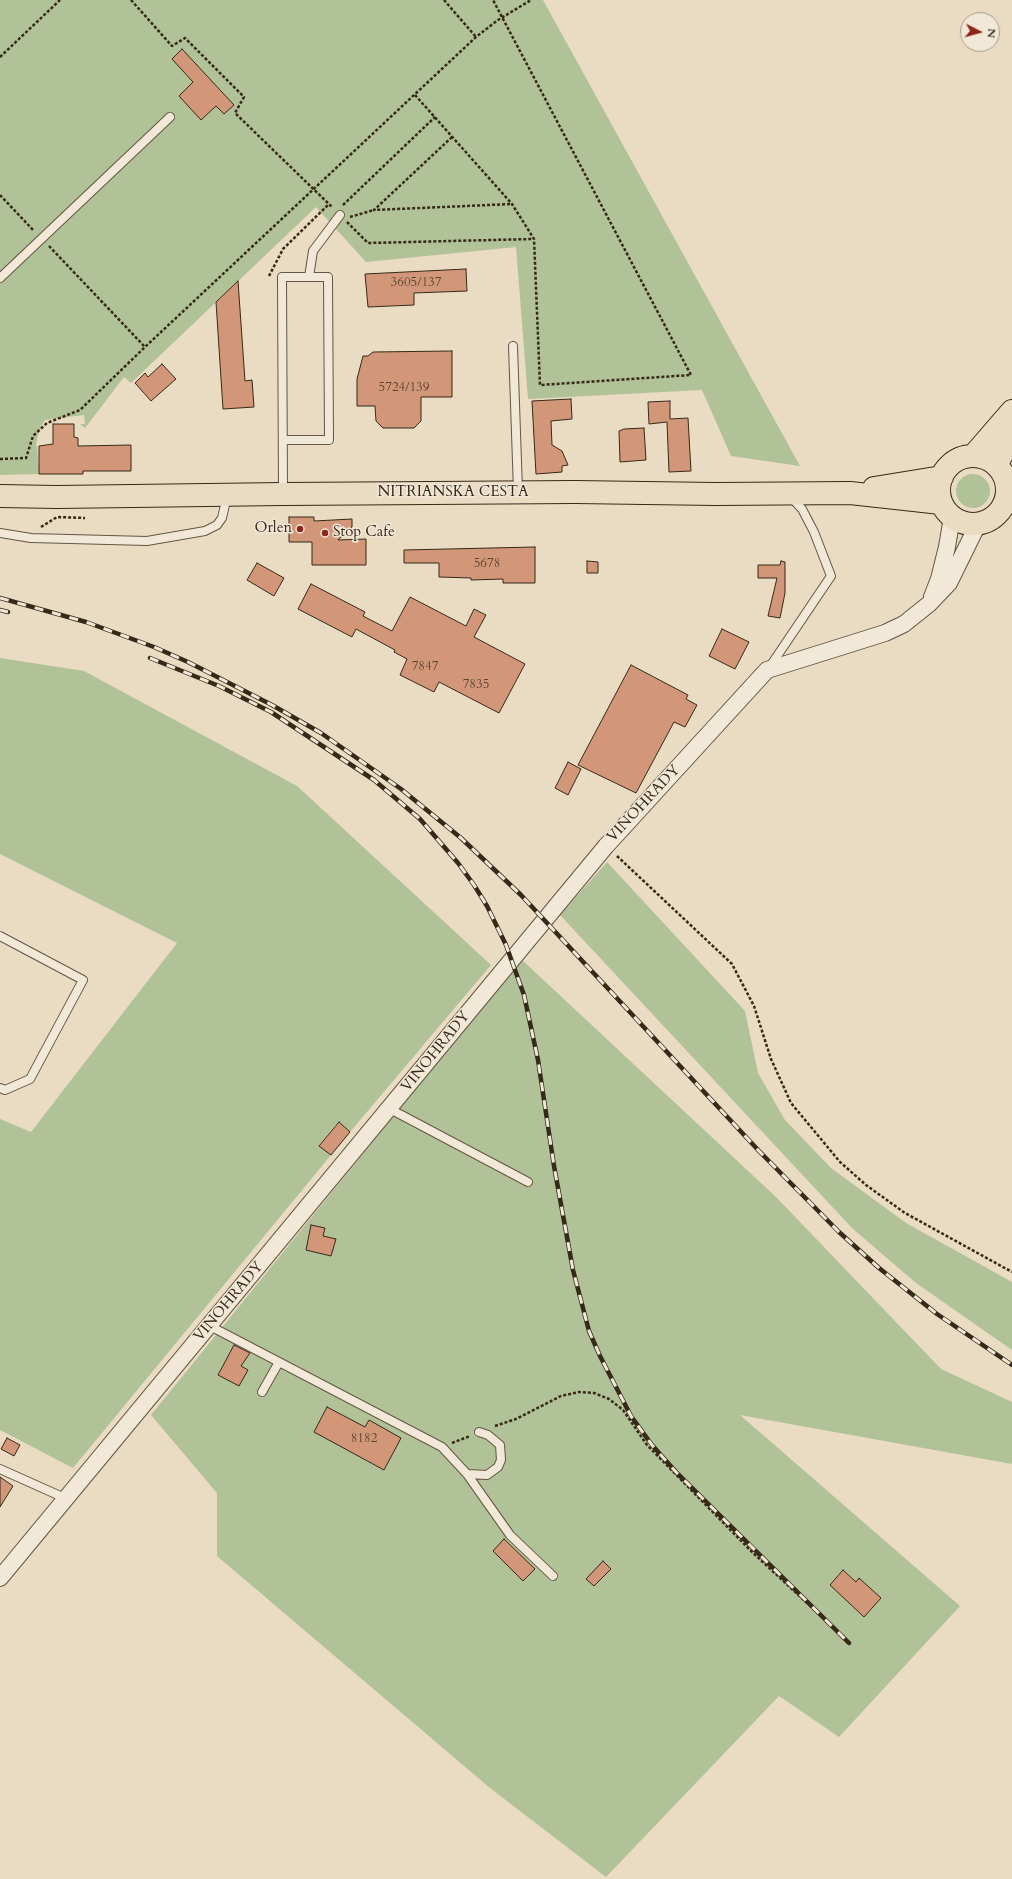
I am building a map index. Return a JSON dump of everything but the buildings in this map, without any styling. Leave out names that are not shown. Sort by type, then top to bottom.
[{"type":"main road","points":[[973,456],[1012,411]]},
{"type":"main road","points":[[1004,476],[988,460],[973,456],[957,460],[948,467],[942,476],[939,492],[947,510],[962,522],[978,524],[993,517],[1008,504],[1004,476],[1012,437]]},
{"type":"main road","name":"NITRIANSKA CESTA","points":[[0,496],[57,497],[283,494],[850,493],[942,476]]},
{"type":"main road","name":"NITRIANSKA CESTA","points":[[850,493],[947,510]]},
{"type":"main road","name":"NITRIANSKA CESTA","points":[[0,506],[57,497]]},
{"type":"street","points":[[929,604],[939,579],[947,547],[947,510]]},
{"type":"street","points":[[767,670],[886,633],[904,624],[929,604],[949,583],[978,524]]},
{"type":"street","name":"VINOHRADY","points":[[0,1578],[390,1109],[606,846],[767,670]]},
{"type":"lane","points":[[0,278],[170,117]]},
{"type":"lane","points":[[309,277],[313,251],[338,214]]},
{"type":"lane","points":[[283,440],[329,440],[328,277],[282,277],[283,494]]},
{"type":"lane","points":[[513,346],[518,493]]},
{"type":"lane","points":[[767,670],[831,576],[814,532],[802,509],[789,494]]},
{"type":"lane","points":[[0,533],[23,537],[147,541],[205,532],[218,525],[222,518],[228,495]]},
{"type":"lane","points":[[0,936],[82,980],[30,1079],[5,1090],[0,1088]]},
{"type":"lane","points":[[390,1109],[528,1182]]},
{"type":"lane","points":[[210,1326],[442,1447],[467,1474],[510,1535],[553,1576]]},
{"type":"lane","points":[[262,1392],[279,1362]]},
{"type":"lane","points":[[467,1474],[487,1475],[498,1467],[501,1460],[500,1446],[488,1435],[479,1432]]},
{"type":"lane","points":[[0,1469],[67,1499]]},
{"type":"path","points":[[0,57],[60,0]]},
{"type":"path","points":[[131,0],[172,46],[186,38],[244,97],[235,113],[338,214],[435,118]]},
{"type":"path","points":[[444,0],[476,38]]},
{"type":"path","points":[[415,95],[512,204],[534,239],[540,385],[691,376],[493,0]]},
{"type":"path","points":[[0,459],[26,458],[33,436],[47,423],[80,410],[145,347],[476,38],[502,18],[532,0]]},
{"type":"path","points":[[374,210],[452,137]]},
{"type":"path","points":[[0,195],[145,347]]},
{"type":"path","points":[[268,276],[283,249],[329,204]]},
{"type":"path","points":[[512,204],[374,210],[343,218],[368,243],[534,239]]},
{"type":"path","points":[[23,537],[57,517],[85,518]]},
{"type":"path","points":[[606,846],[732,964],[754,1006],[771,1059],[791,1103],[840,1162],[866,1185],[905,1213],[1012,1272]]},
{"type":"path","points":[[442,1447],[516,1419],[561,1396],[580,1392],[594,1393],[610,1399],[623,1410],[646,1445],[753,1553],[846,1638]]},
{"type":"green space","points":[[0,0],[543,0],[800,466],[731,456],[702,390],[528,399],[516,247],[366,262],[316,207],[131,383],[124,377],[85,428],[80,424],[85,424],[84,415],[45,420],[39,430],[36,445],[39,474],[0,475]]},
{"type":"green space","points":[[973,474],[985,479],[990,491],[985,503],[973,508],[961,503],[956,491],[961,479]]},
{"type":"green space","points":[[0,658],[84,671],[297,786],[491,965],[350,1132],[338,1122],[319,1145],[331,1155],[73,1468],[0,1430],[0,1119],[31,1132],[177,943],[0,854]]},
{"type":"green space","points":[[607,862],[745,1011],[758,1073],[785,1120],[831,1168],[906,1223],[1012,1282],[1012,1350],[916,1283],[852,1228],[560,915]]},
{"type":"green space","points":[[521,959],[776,1197],[941,1369],[1012,1402],[1012,1464],[740,1415],[960,1606],[839,1737],[779,1696],[606,1877],[490,1788],[217,1556],[217,1493],[151,1415]]},
{"type":"railway","points":[[0,598],[86,622],[154,647],[188,662],[272,705],[321,733],[401,789],[461,838],[521,895],[759,1151],[839,1232],[879,1268],[937,1314],[1012,1365]]},
{"type":"railway","points":[[0,610],[8,612]]},
{"type":"railway","points":[[150,658],[219,686],[271,712],[374,780],[420,819],[458,863],[474,885],[487,906],[506,945],[524,995],[538,1060],[554,1166],[573,1270],[589,1331],[600,1356],[631,1416],[652,1445],[676,1472],[849,1643]]},
{"type":"place","name":"Orlen","points":[[300,529]]},
{"type":"place","name":"Stop Cafe","points":[[325,533]]}]
